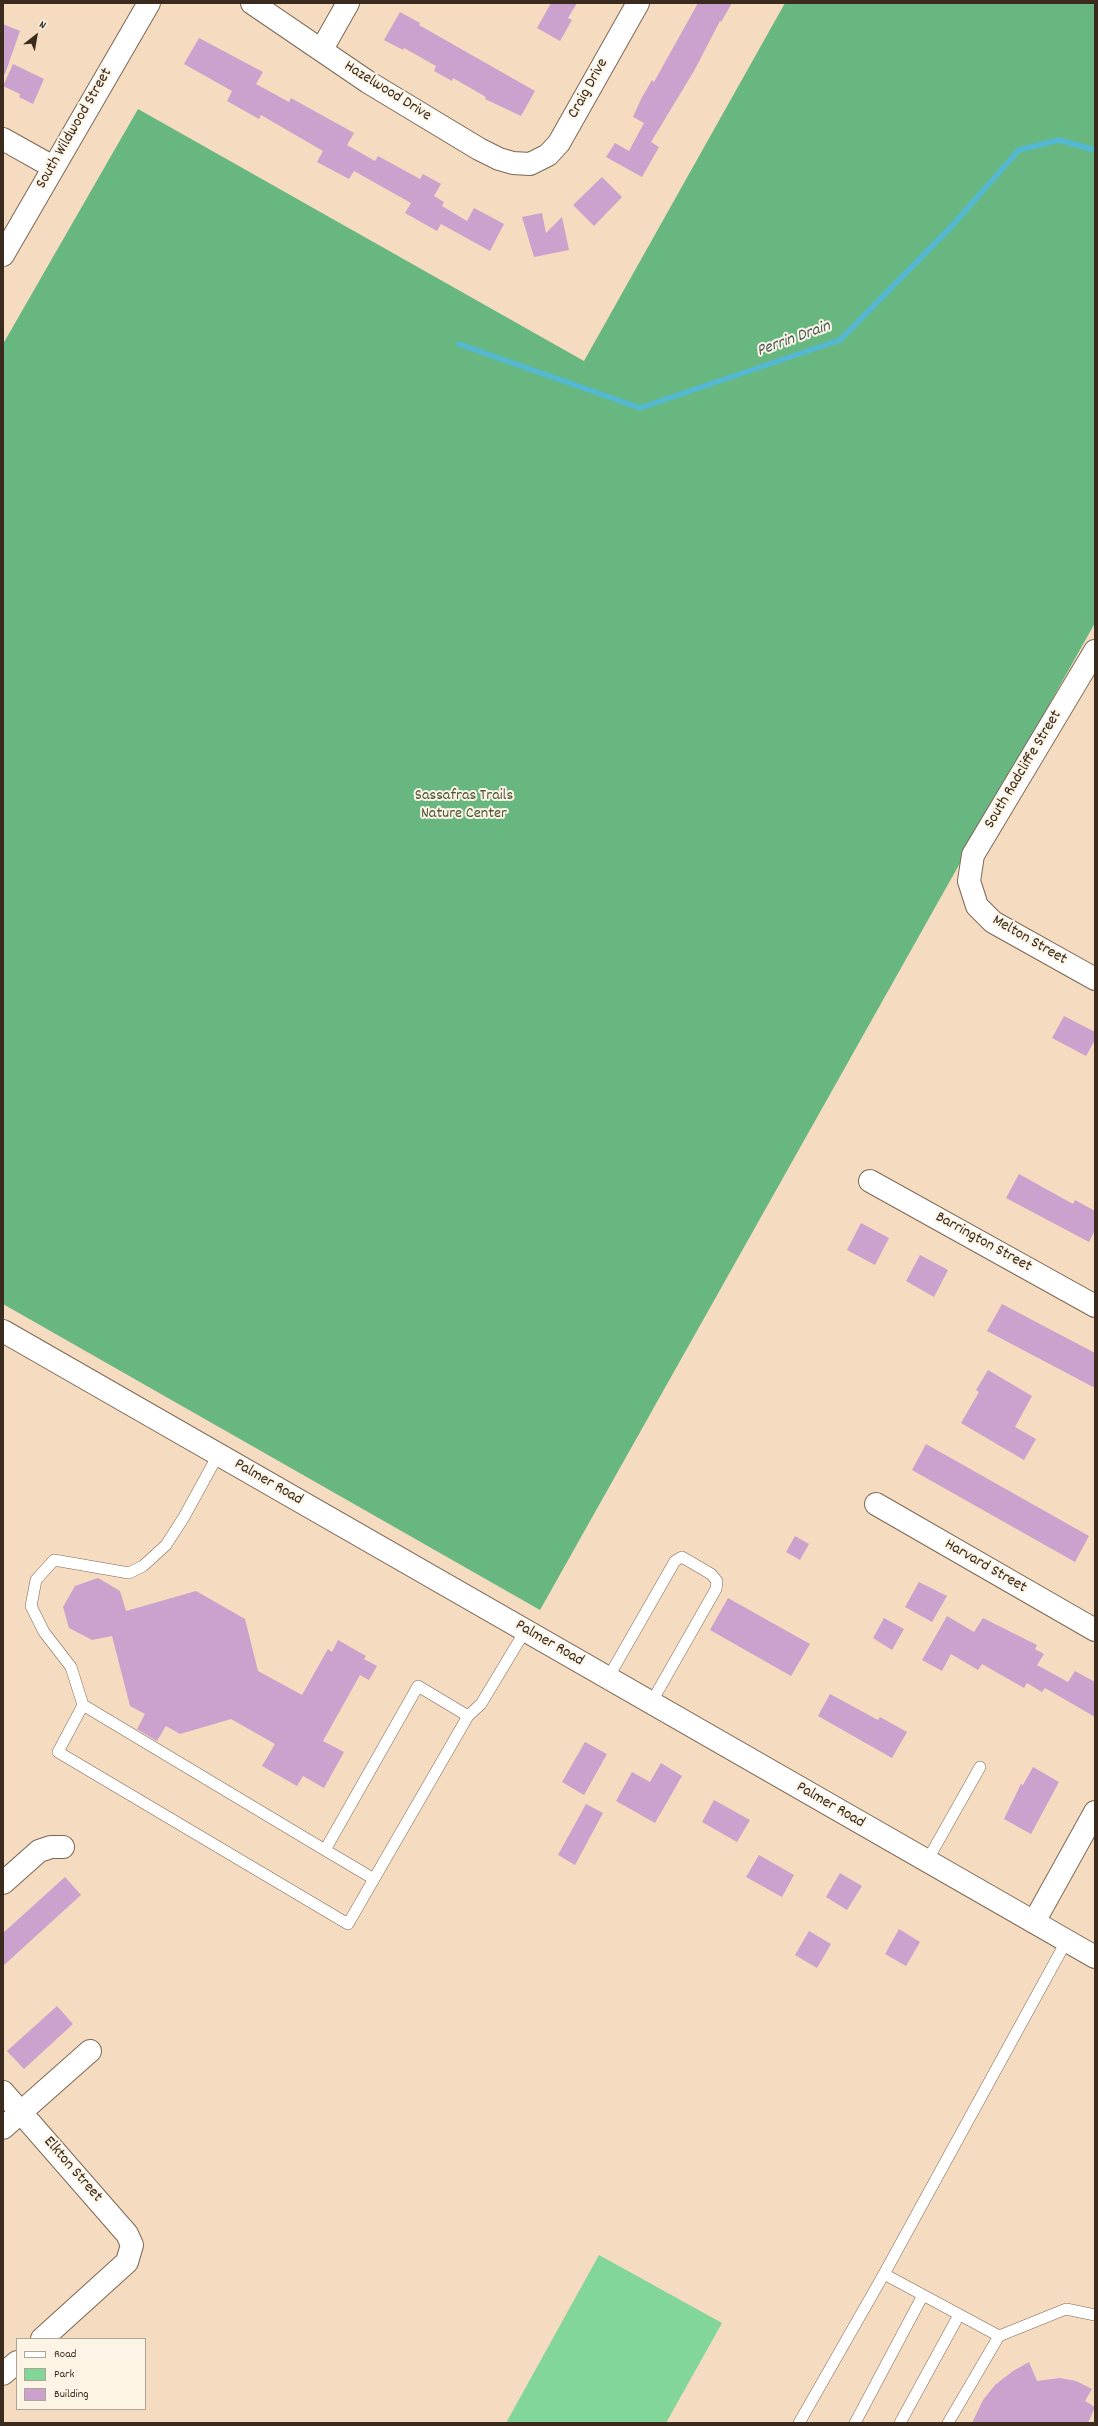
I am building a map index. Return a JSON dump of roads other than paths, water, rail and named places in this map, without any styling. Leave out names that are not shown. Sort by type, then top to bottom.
[{"type":"street","name":"South Wildwood Street","points":[[3,256],[149,3]]},
{"type":"street","name":"Hazelwood Drive","points":[[252,3],[322,49],[368,82],[479,149],[513,163],[530,164]]},
{"type":"street","points":[[322,49],[348,3]]},
{"type":"street","name":"Craig Drive","points":[[530,164],[548,155],[559,143],[638,3]]},
{"type":"street","points":[[3,139],[53,167]]},
{"type":"street","name":"South Radcliffe Street","points":[[971,894],[969,869],[973,855],[1094,654]]},
{"type":"street","name":"Melton Street","points":[[971,894],[977,906],[993,922],[1095,979]]},
{"type":"street","name":"Barrington Street","points":[[870,1181],[1095,1306]]},
{"type":"street","name":"Palmer Road","points":[[3,1331],[1095,1956]]},
{"type":"street","name":"Harvard Street","points":[[876,1504],[1095,1630]]},
{"type":"street","points":[[1034,1922],[1095,1812]]},
{"type":"street","points":[[3,1883],[39,1851],[51,1846],[63,1846]]},
{"type":"street","points":[[3,2128],[90,2051]]},
{"type":"street","name":"Elkton Street","points":[[3,2092],[22,2111],[128,2234],[132,2245],[127,2262],[43,2338]]},
{"type":"street","points":[[3,2374],[16,2363]]},
{"type":"lane","points":[[218,1455],[184,1517],[166,1545],[143,1566],[129,1573],[54,1560],[36,1580],[31,1606],[44,1632],[71,1667],[84,1705],[374,1879]]},
{"type":"lane","points":[[608,1678],[675,1561],[682,1557],[711,1574],[717,1581],[716,1588],[651,1703]]},
{"type":"lane","points":[[84,1705],[58,1752],[348,1924],[468,1716],[481,1704],[525,1631]]},
{"type":"lane","points":[[325,1850],[418,1686],[468,1716]]},
{"type":"lane","points":[[927,1861],[980,1767]]},
{"type":"lane","points":[[799,2423],[884,2274],[1066,1940]]},
{"type":"lane","points":[[884,2274],[998,2336]]},
{"type":"lane","points":[[854,2423],[923,2295]]},
{"type":"lane","points":[[948,2423],[998,2336],[1066,2309],[1095,2315]]},
{"type":"lane","points":[[900,2423],[959,2314]]},
{"type":"waterway","name":"Perrin Drain","points":[[459,344],[640,408],[840,340],[950,228],[1019,150],[1059,140],[1095,150]]},
{"type":"park label","name":"Sassafras Trails Nature Center","points":[[464,806]]}]
